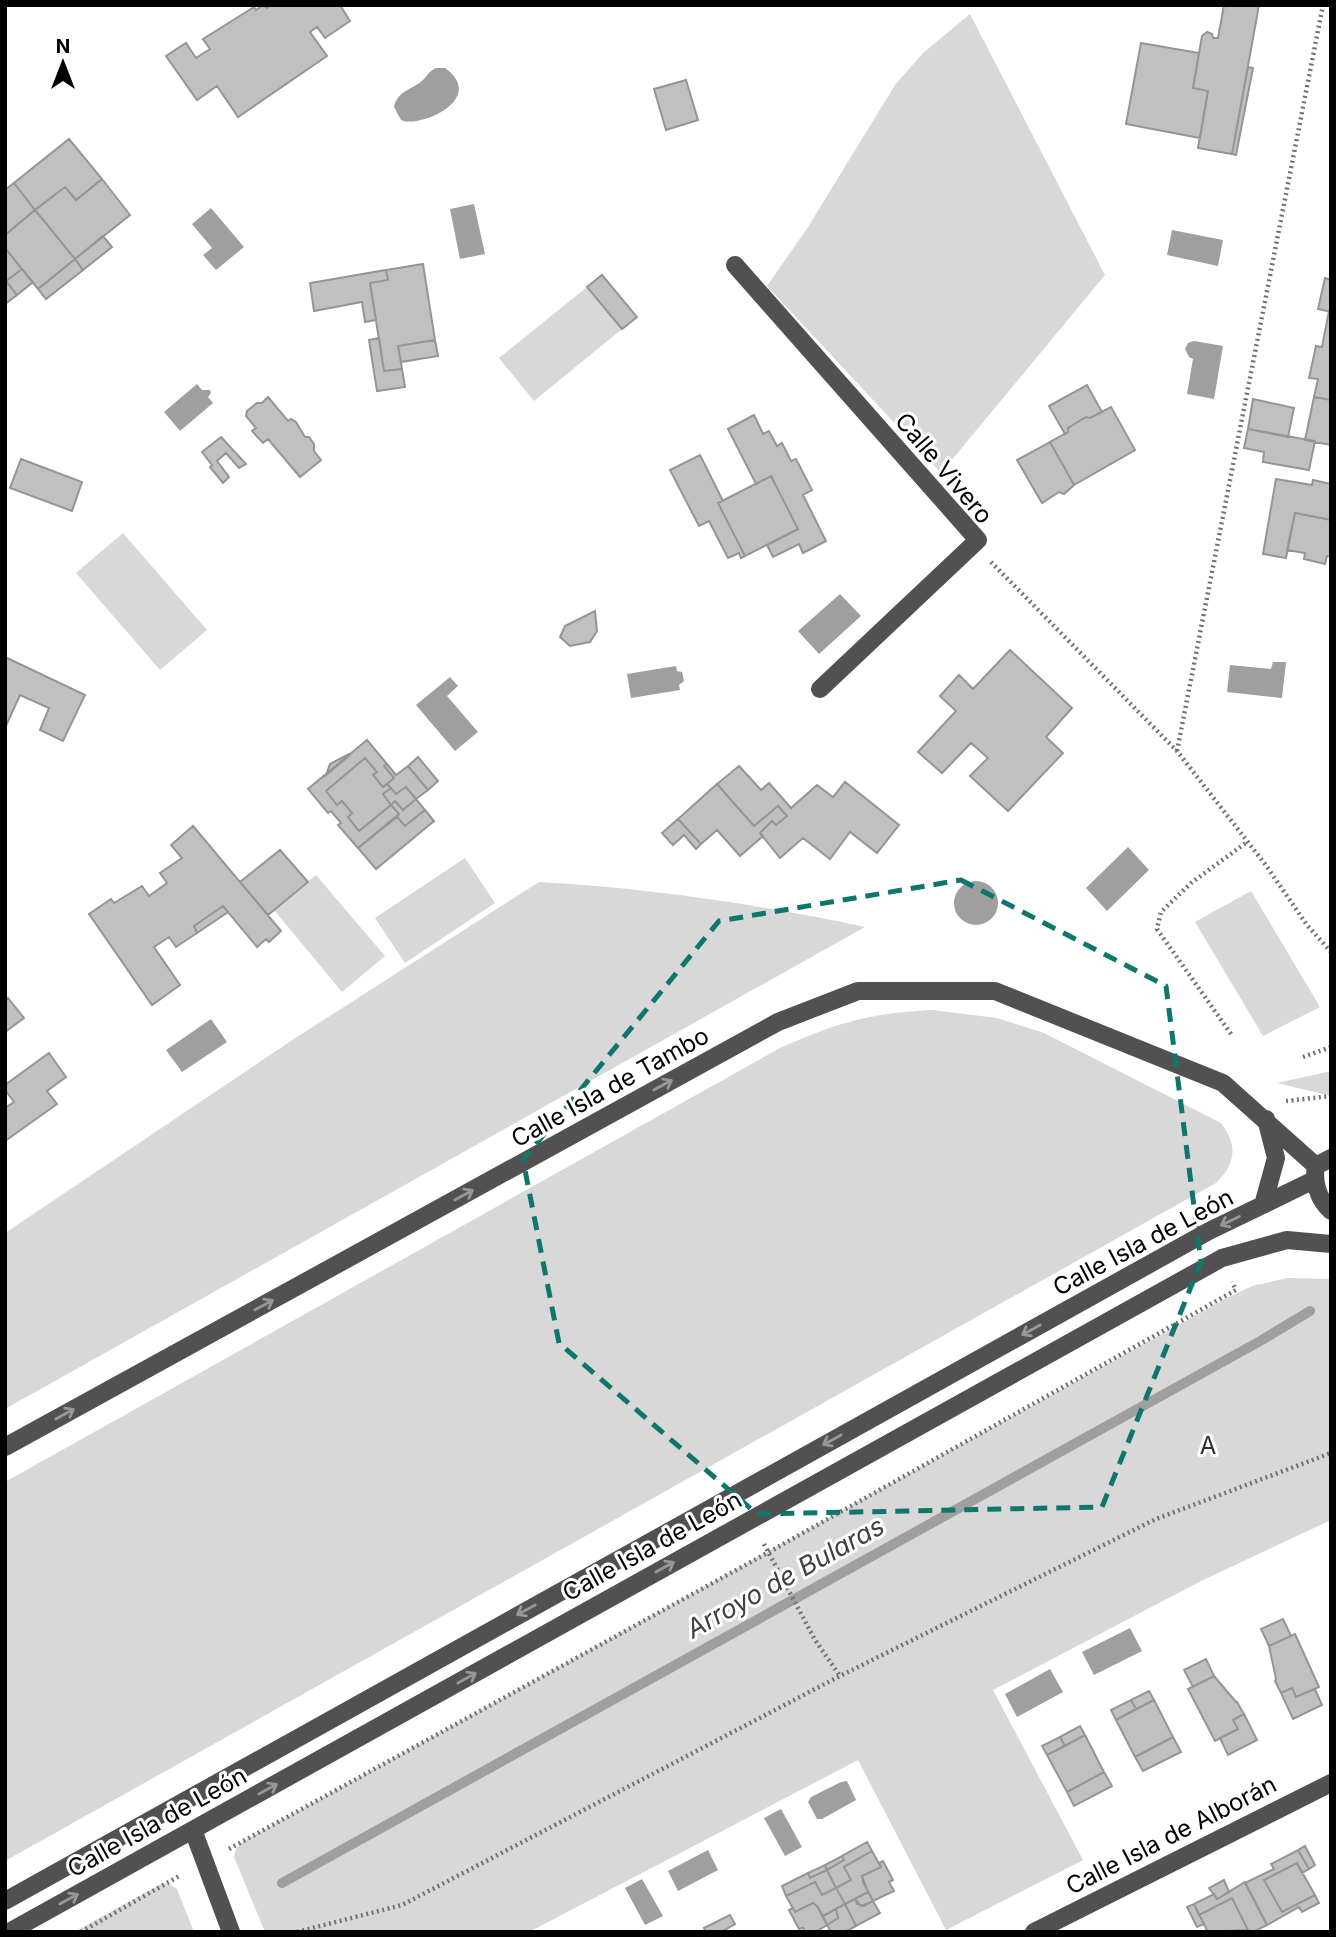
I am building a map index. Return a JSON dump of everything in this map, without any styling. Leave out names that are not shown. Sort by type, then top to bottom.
[{"type":"street","name":"Calle Vivero","points":[[735,265],[978,540],[820,689]]},
{"type":"street","name":"Calle Isla de Tambo","points":[[5,1447],[778,1022],[858,991],[995,991],[1223,1083],[1320,1168]]},
{"type":"street","points":[[1263,1205],[1276,1158],[1266,1119]]},
{"type":"street","points":[[1320,1168],[1325,1206],[1331,1211]]},
{"type":"street","name":"Calle Isla de León","points":[[5,1901],[1148,1265],[1263,1205],[1320,1168]]},
{"type":"street","name":"Calle Isla de León","points":[[9,1932],[1222,1258],[1287,1240],[1331,1244]]},
{"type":"street","name":"Calle Isla de Alborán","points":[[1034,1932],[1331,1783]]},
{"type":"street","points":[[193,1830],[232,1932]]},
{"type":"path","points":[[1177,751],[1323,5]]},
{"type":"path","points":[[973,544],[1177,751],[1307,925],[1331,951]]},
{"type":"path","points":[[1231,1034],[1157,929],[1161,912],[1191,883],[1247,842]]},
{"type":"path","points":[[1303,1057],[1331,1047]]},
{"type":"path","points":[[297,1932],[402,1905],[840,1676],[1156,1519],[1331,1453]]},
{"type":"path","points":[[780,1572],[816,1640],[840,1676]]},
{"type":"highlighted area","points":[[961,880],[1166,986],[1201,1262],[1102,1507],[757,1514],[559,1343],[523,1160],[719,921]]},
{"type":"green space","points":[[970,14],[1105,275],[941,473],[767,286],[808,227],[895,85],[923,53]]},
{"type":"green space","points":[[587,287],[622,329],[534,401],[499,358]]},
{"type":"green space","points":[[123,533],[207,630],[160,670],[76,573]]},
{"type":"green space","points":[[465,858],[495,903],[405,963],[375,918]]},
{"type":"green space","points":[[316,875],[385,956],[342,992],[274,910]]},
{"type":"green space","points":[[539,882],[703,898],[865,927],[5,1409],[5,1233],[297,1037]]},
{"type":"green space","points":[[1251,891],[1320,1007],[1263,1036],[1195,922]]},
{"type":"green space","points":[[932,1010],[997,1018],[1044,1033],[1221,1123],[1232,1147],[1228,1169],[1216,1183],[5,1861],[5,1482],[780,1048],[854,1021]]},
{"type":"green space","points":[[1331,1071],[1331,1096],[1277,1083],[1327,1072]]},
{"type":"green space","name":"A","points":[[1287,1278],[1331,1279],[1331,1520],[1201,1581],[993,1690],[1083,1860],[946,1930],[858,1760],[529,1932],[265,1932],[234,1857],[242,1842],[1225,1299],[1252,1286]]},
{"type":"green space","points":[[163,1883],[177,1889],[194,1932],[74,1932]]},
{"type":"shaded area","points":[[436,68],[445,68],[456,80],[459,90],[455,100],[434,116],[410,122],[401,120],[394,107],[398,97]]},
{"type":"shaded area","points":[[474,204],[485,254],[460,259],[450,209]]},
{"type":"shaded area","points":[[211,208],[244,247],[216,270],[203,255],[212,248],[192,224]]},
{"type":"shaded area","points":[[1172,230],[1223,240],[1218,266],[1167,255]]},
{"type":"shaded area","points":[[1194,341],[1223,346],[1214,399],[1187,394],[1193,359],[1185,349],[1188,343]]},
{"type":"shaded area","points":[[197,384],[202,390],[210,390],[208,397],[213,403],[180,431],[164,412]]},
{"type":"shaded area","points":[[840,594],[861,616],[819,654],[798,631]]},
{"type":"shaded area","points":[[1273,662],[1286,662],[1282,698],[1227,692],[1230,665],[1271,669]]},
{"type":"shaded area","points":[[676,666],[677,671],[682,672],[684,681],[679,685],[680,690],[631,698],[627,674]]},
{"type":"shaded area","points":[[450,677],[458,686],[447,696],[478,732],[455,751],[416,705]]},
{"type":"shaded area","points":[[1128,847],[1149,870],[1107,911],[1086,888]]},
{"type":"shaded area","points":[[976,881],[991,888],[998,903],[991,918],[976,925],[961,918],[954,903],[961,888]]},
{"type":"shaded area","points":[[211,1019],[227,1042],[182,1072],[166,1050]]},
{"type":"shaded area","points":[[1130,1628],[1142,1651],[1094,1675],[1082,1652]]},
{"type":"shaded area","points":[[1050,1669],[1063,1692],[1017,1717],[1005,1694]]},
{"type":"shaded area","points":[[847,1781],[856,1800],[822,1819],[817,1819],[808,1802],[811,1797]]},
{"type":"shaded area","points":[[781,1809],[802,1847],[785,1856],[764,1818]]},
{"type":"shaded area","points":[[708,1850],[718,1870],[678,1891],[668,1871]]},
{"type":"shaded area","points":[[642,1879],[663,1916],[645,1925],[625,1888]]},
{"type":"building","points":[[263,5],[267,8],[270,5],[340,5],[350,21],[325,38],[317,27],[310,32],[327,56],[238,117],[217,86],[197,100],[166,56],[186,43],[196,58],[210,49],[203,39],[254,7],[256,10]]},
{"type":"building","points":[[1224,5],[1259,5],[1232,154],[1198,148],[1208,91],[1193,88],[1202,36],[1207,32],[1212,34],[1213,38],[1218,38]]},
{"type":"building","points":[[1141,43],[1199,53],[1193,88],[1208,91],[1200,138],[1126,124]]},
{"type":"building","points":[[1248,67],[1253,68],[1236,155],[1232,154]]},
{"type":"building","points":[[686,80],[698,120],[666,130],[654,89]]},
{"type":"building","points":[[69,139],[102,179],[76,200],[65,187],[35,210],[14,183]]},
{"type":"building","points":[[102,179],[130,215],[75,259],[35,210],[65,187],[76,200]]},
{"type":"building","points":[[14,183],[35,210],[5,235],[5,190]]},
{"type":"building","points":[[35,210],[75,259],[38,289],[5,248],[5,235]]},
{"type":"building","points":[[103,236],[112,247],[83,270],[75,259]]},
{"type":"building","points":[[5,248],[22,269],[6,281],[5,280]]},
{"type":"building","points":[[75,259],[83,270],[46,299],[38,289]]},
{"type":"building","points":[[423,264],[435,340],[398,346],[402,369],[384,371],[370,283],[388,280],[386,270]]},
{"type":"building","points":[[22,269],[33,282],[17,295],[6,281]]},
{"type":"building","points":[[386,270],[388,280],[370,283],[376,320],[365,322],[362,302],[314,311],[310,283]]},
{"type":"building","points":[[602,275],[637,317],[622,329],[587,287]]},
{"type":"building","points":[[1325,278],[1331,280],[1331,312],[1318,309]]},
{"type":"building","points":[[5,280],[17,295],[5,304]]},
{"type":"building","points":[[1329,311],[1331,400],[1314,397],[1318,379],[1309,378],[1316,346],[1322,347]]},
{"type":"building","points":[[379,338],[384,371],[402,369],[405,387],[377,391],[369,340]]},
{"type":"building","points":[[435,340],[438,356],[401,362],[398,346]]},
{"type":"building","points":[[1087,385],[1102,412],[1090,418],[1086,417],[1068,428],[1065,434],[1049,406]]},
{"type":"building","points":[[268,397],[288,421],[291,419],[296,422],[305,437],[309,437],[321,460],[300,477],[268,439],[263,443],[252,431],[256,428],[246,416],[247,411]]},
{"type":"building","points":[[1314,397],[1331,400],[1331,445],[1305,440]]},
{"type":"building","points":[[1253,399],[1294,408],[1288,437],[1248,429]]},
{"type":"building","points":[[1111,407],[1135,450],[1074,485],[1050,442],[1086,417],[1090,418]]},
{"type":"building","points":[[754,415],[763,434],[769,431],[777,446],[782,443],[791,461],[796,459],[812,490],[803,495],[826,541],[803,553],[799,544],[773,557],[767,545],[798,529],[771,476],[756,484],[728,429]]},
{"type":"building","points":[[1248,429],[1315,441],[1309,470],[1263,462],[1264,452],[1244,448]]},
{"type":"building","points":[[221,437],[246,464],[239,468],[226,453],[217,461],[229,477],[223,483],[202,452]]},
{"type":"building","points":[[1050,442],[1074,485],[1064,494],[1059,492],[1042,503],[1017,460]]},
{"type":"building","points":[[700,455],[723,501],[718,503],[745,556],[741,558],[739,553],[728,558],[709,521],[699,526],[670,470]]},
{"type":"building","points":[[21,459],[82,482],[72,511],[10,488]]},
{"type":"building","points":[[771,476],[798,529],[745,556],[718,503]]},
{"type":"building","points":[[1276,479],[1312,485],[1313,480],[1331,484],[1331,520],[1295,513],[1286,558],[1263,554]]},
{"type":"building","points":[[1295,513],[1331,520],[1331,556],[1327,556],[1325,564],[1304,559],[1305,553],[1287,550]]},
{"type":"building","points":[[595,611],[597,631],[590,642],[570,646],[560,637],[565,626]]},
{"type":"building","points":[[1010,650],[1072,708],[1046,737],[1063,753],[1008,811],[970,776],[988,758],[971,743],[942,773],[918,752],[956,711],[940,696],[959,675],[973,689]]},
{"type":"building","points":[[5,657],[85,695],[63,741],[40,730],[49,708],[20,695],[5,728]]},
{"type":"building","points":[[367,740],[387,764],[384,766],[394,778],[383,787],[373,775],[377,772],[365,758],[326,791],[337,805],[342,801],[352,813],[348,817],[359,831],[391,805],[399,814],[358,848],[338,825],[341,823],[331,811],[328,813],[308,789]]},
{"type":"building","points":[[350,755],[326,775],[330,764]]},
{"type":"building","points":[[418,757],[438,781],[428,790],[408,766]]},
{"type":"building","points":[[365,758],[377,772],[373,775],[383,787],[387,784],[391,788],[383,794],[391,805],[359,831],[348,817],[352,813],[342,801],[337,805],[326,791]]},
{"type":"building","points":[[387,764],[396,775],[408,766],[428,790],[416,799],[406,787],[396,794],[387,784],[394,778],[384,766]]},
{"type":"building","points":[[739,766],[761,790],[769,783],[791,808],[817,785],[833,797],[845,782],[899,825],[877,853],[850,832],[830,859],[803,838],[780,858],[760,833],[772,821],[776,825],[787,816],[778,806],[754,826],[717,784]]},
{"type":"building","points":[[717,784],[754,826],[778,806],[787,816],[776,825],[772,821],[760,833],[763,836],[740,856],[717,830],[701,844],[678,819]]},
{"type":"building","points":[[406,787],[416,799],[403,810],[395,801],[391,805],[383,794],[391,788],[396,794]]},
{"type":"building","points":[[416,799],[425,810],[405,826],[391,805],[395,801],[403,810]]},
{"type":"building","points":[[425,810],[434,821],[376,869],[358,848],[397,817],[405,826]]},
{"type":"building","points":[[678,819],[701,844],[696,849],[684,835],[673,845],[662,833]]},
{"type":"building","points":[[193,826],[281,931],[269,942],[266,939],[257,947],[223,906],[194,926],[197,933],[176,947],[169,937],[154,947],[180,985],[152,1005],[89,914],[111,899],[114,903],[142,886],[149,896],[167,883],[160,873],[182,858],[171,845]]},
{"type":"building","points":[[280,850],[308,882],[268,915],[240,882]]},
{"type":"building","points":[[223,906],[228,912],[197,933],[194,926]]},
{"type":"building","points":[[8,998],[24,1018],[5,1032],[5,1001]]},
{"type":"building","points":[[49,1053],[66,1077],[47,1091],[57,1104],[5,1141],[5,1108],[14,1102],[5,1090],[5,1085]]},
{"type":"building","points":[[1283,1619],[1291,1636],[1269,1646],[1261,1629]]},
{"type":"building","points":[[1295,1634],[1319,1687],[1296,1697],[1292,1688],[1281,1693],[1275,1681],[1269,1646]]},
{"type":"building","points":[[1206,1659],[1214,1676],[1193,1687],[1184,1670]]},
{"type":"building","points":[[1214,1676],[1244,1714],[1233,1720],[1238,1729],[1215,1741],[1188,1689]]},
{"type":"building","points":[[1292,1688],[1296,1697],[1315,1689],[1322,1705],[1293,1719],[1281,1693]]},
{"type":"building","points":[[1149,1691],[1154,1700],[1136,1709],[1131,1700]]},
{"type":"building","points":[[1131,1700],[1136,1709],[1116,1720],[1111,1710]]},
{"type":"building","points":[[1154,1700],[1173,1737],[1135,1757],[1116,1720]]},
{"type":"building","points":[[1244,1714],[1257,1740],[1228,1755],[1220,1738],[1238,1729],[1233,1720]]},
{"type":"building","points":[[1080,1726],[1085,1735],[1065,1746],[1060,1737]]},
{"type":"building","points":[[1085,1735],[1104,1772],[1067,1792],[1047,1755]]},
{"type":"building","points":[[1060,1737],[1065,1746],[1047,1755],[1042,1746]]},
{"type":"building","points":[[1173,1737],[1181,1752],[1143,1771],[1135,1757]]},
{"type":"building","points":[[1104,1772],[1112,1786],[1074,1806],[1067,1792]]},
{"type":"building","points":[[867,1842],[872,1851],[844,1867],[851,1880],[836,1888],[827,1870],[844,1860],[842,1856]]},
{"type":"building","points":[[1305,1846],[1315,1865],[1309,1869],[1298,1850]]},
{"type":"building","points":[[1298,1850],[1309,1869],[1302,1873],[1297,1863],[1264,1880],[1282,1912],[1315,1895],[1319,1903],[1302,1912],[1299,1907],[1267,1925],[1245,1883],[1274,1869],[1271,1864]]},
{"type":"building","points":[[872,1851],[881,1867],[862,1876],[868,1892],[845,1904],[836,1888],[851,1880],[844,1867]]},
{"type":"building","points":[[842,1856],[844,1860],[827,1870],[825,1865]]},
{"type":"building","points":[[883,1861],[893,1880],[889,1882],[894,1891],[873,1901],[862,1876],[881,1867],[879,1863]]},
{"type":"building","points":[[1297,1863],[1315,1895],[1282,1912],[1264,1880]]},
{"type":"building","points":[[825,1865],[827,1870],[810,1878],[808,1873]]},
{"type":"building","points":[[827,1870],[836,1888],[822,1895],[815,1882],[786,1896],[782,1886],[808,1873],[810,1878]]},
{"type":"building","points":[[1224,1880],[1229,1892],[1217,1899],[1209,1888]]},
{"type":"building","points":[[815,1882],[822,1895],[836,1888],[845,1904],[823,1916],[813,1903],[795,1912],[786,1896]]},
{"type":"building","points":[[1245,1882],[1267,1925],[1253,1932],[1246,1932],[1248,1930],[1232,1898],[1199,1915],[1194,1904],[1214,1894],[1217,1899]]},
{"type":"building","points":[[868,1892],[873,1901],[864,1906],[857,1904],[855,1899]]},
{"type":"building","points":[[1232,1898],[1248,1930],[1208,1932],[1199,1915]]},
{"type":"building","points":[[855,1899],[861,1906],[873,1901],[880,1913],[856,1926],[845,1904]]},
{"type":"building","points":[[813,1903],[827,1925],[815,1932],[805,1932],[803,1928],[799,1929],[789,1910],[793,1908],[795,1912]]},
{"type":"building","points":[[845,1904],[856,1926],[845,1932],[831,1932],[827,1925],[838,1918],[836,1909]]},
{"type":"building","points":[[1194,1904],[1204,1924],[1197,1927],[1187,1907]]},
{"type":"building","points":[[836,1909],[838,1918],[827,1925],[823,1916]]},
{"type":"building","points":[[730,1915],[735,1924],[721,1932],[706,1932],[704,1928]]},
{"type":"waterway","name":"Arroyo de Bularas","points":[[282,1883],[1310,1311]]}]
